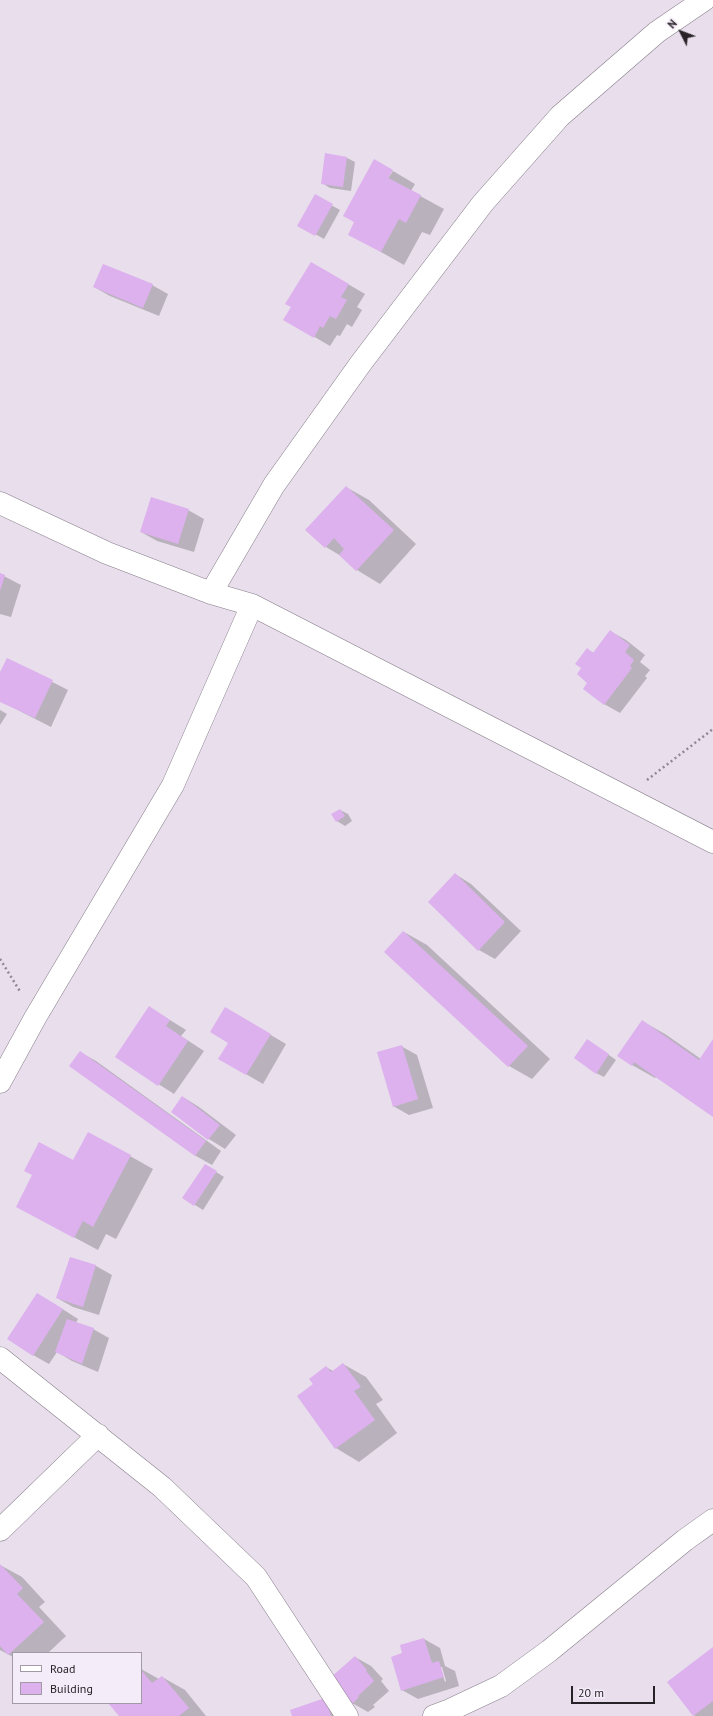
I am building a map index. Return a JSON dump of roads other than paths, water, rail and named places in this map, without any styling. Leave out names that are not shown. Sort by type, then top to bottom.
[{"type":"street","points":[[211,593],[274,485],[361,364],[483,202],[560,116],[657,32],[704,0]]},
{"type":"street","points":[[0,503],[107,553],[211,593],[252,605],[713,842]]},
{"type":"street","points":[[0,1082],[34,1018],[173,785],[252,605]]},
{"type":"street","points":[[0,1358],[162,1487],[256,1577],[347,1716]]},
{"type":"street","points":[[0,1530],[98,1435]]},
{"type":"street","points":[[434,1716],[450,1710],[507,1681],[550,1652],[685,1540],[713,1520]]}]
